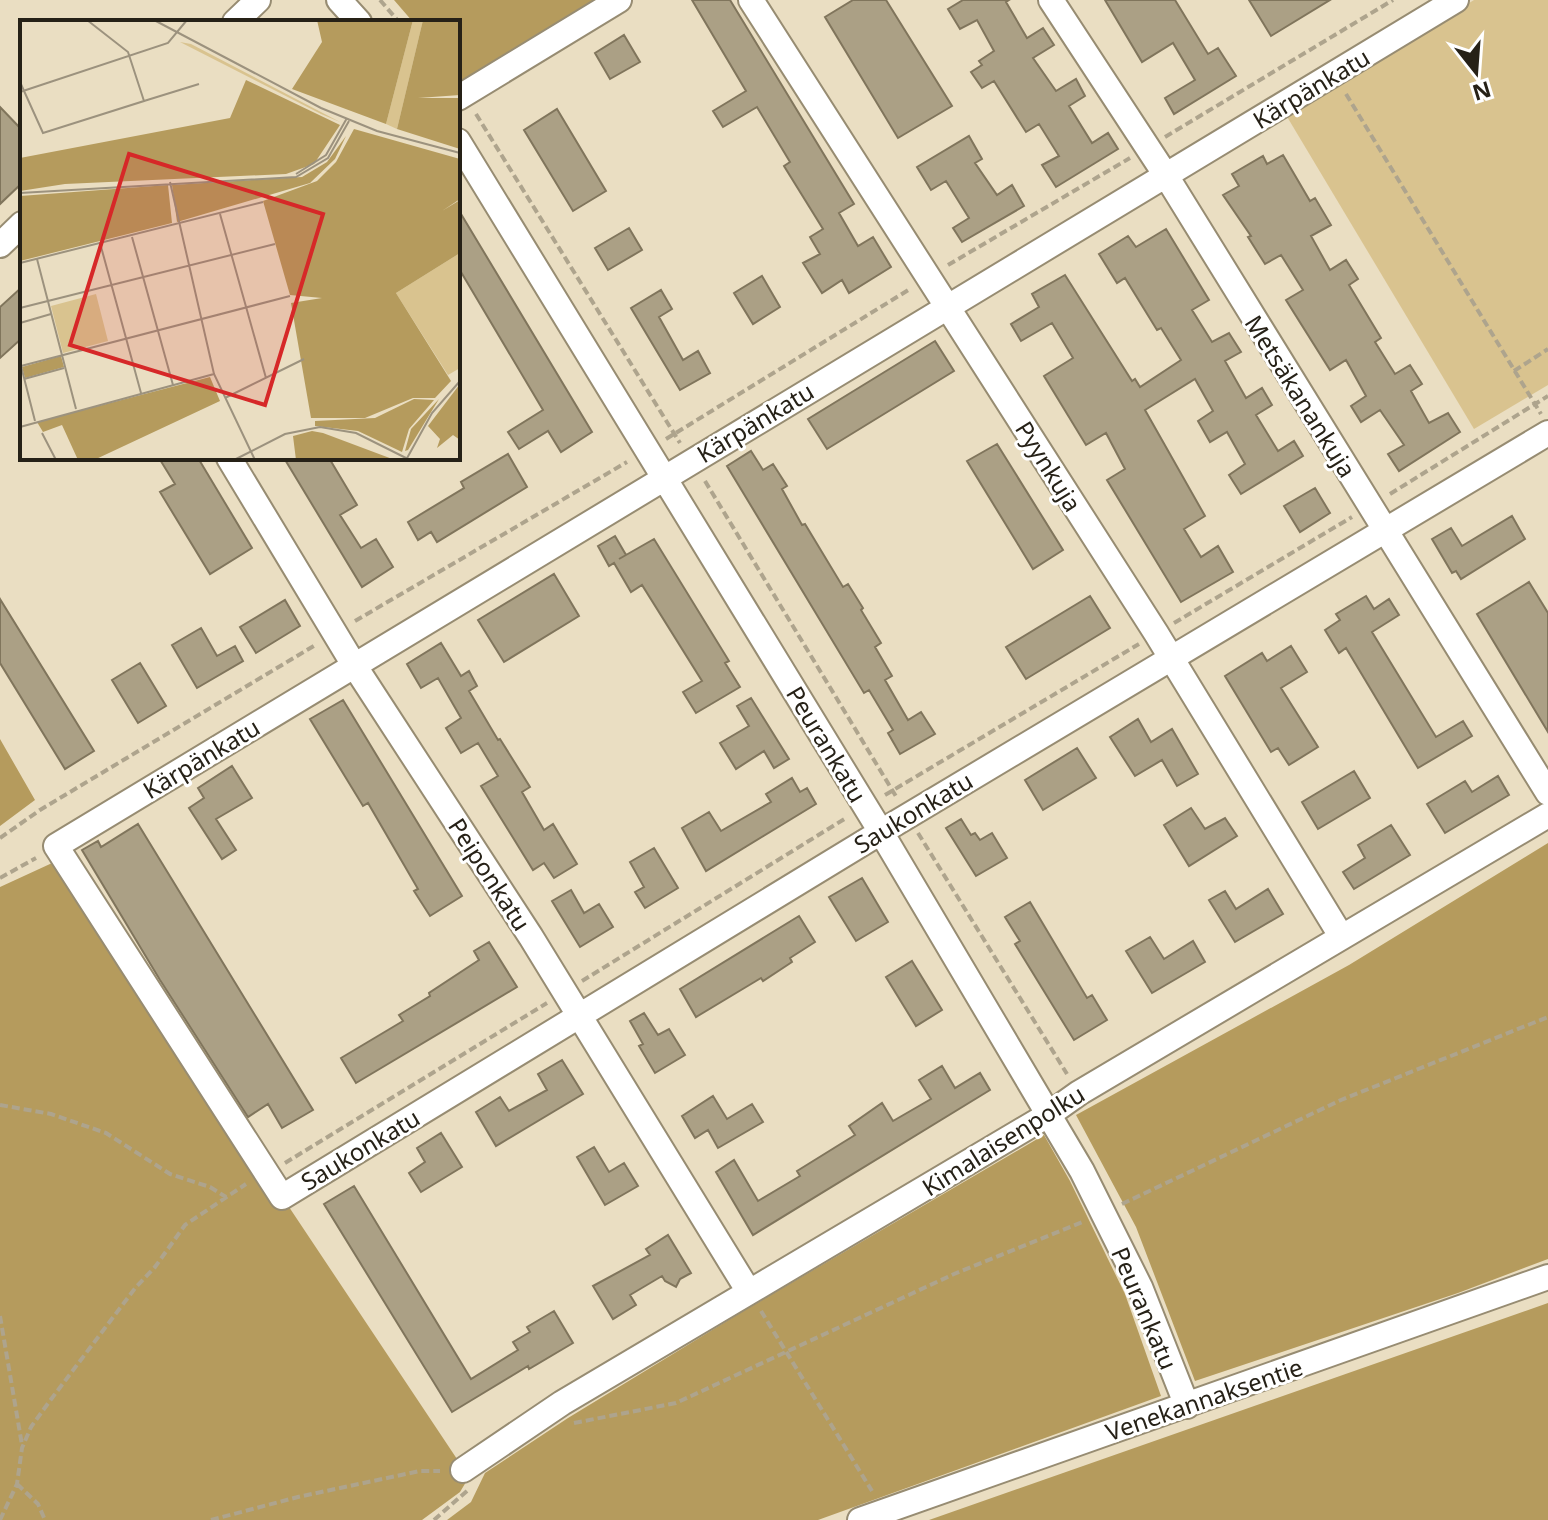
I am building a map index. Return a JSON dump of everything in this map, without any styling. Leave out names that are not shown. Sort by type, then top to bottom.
[{"type":"street","points":[[237,20],[258,0]]},
{"type":"street","points":[[339,0],[357,20]]},
{"type":"street","points":[[461,96],[619,0]]},
{"type":"street","name":"Pyynkuja","points":[[751,0],[1156,633],[1341,936]]},
{"type":"street","name":"Metsäkanankuja","points":[[1051,0],[1165,174],[1548,793]]},
{"type":"street","name":"Kärpänkatu","points":[[56,846],[1456,0]]},
{"type":"street","name":"Peurankatu","points":[[460,144],[881,832],[1082,1171],[1140,1287],[1187,1406]]},
{"type":"street","points":[[0,245],[20,226]]},
{"type":"street","name":"Saukonkatu","points":[[56,846],[282,1197],[1384,530],[1545,424]]},
{"type":"street","name":"Peiponkatu","points":[[230,460],[354,665],[565,991],[749,1292]]},
{"type":"street","name":"Kimalaisenpolku","points":[[463,1470],[562,1403],[1548,815]]},
{"type":"street","name":"Venekannaksentie","points":[[860,1520],[1548,1277]]},
{"type":"path","points":[[380,0],[397,20]]},
{"type":"path","points":[[0,838],[40,810],[674,435],[930,277],[1393,0]]},
{"type":"path","points":[[1334,75],[1545,424]]},
{"type":"path","points":[[461,96],[579,277],[1079,1093]]},
{"type":"path","points":[[1514,371],[1548,349]]},
{"type":"path","points":[[280,1166],[865,806],[1369,507],[1548,396]]},
{"type":"path","points":[[0,878],[56,846]]},
{"type":"path","points":[[574,1423],[676,1403],[954,1274],[1103,1214],[1341,1100],[1548,1017]]},
{"type":"path","points":[[0,1105],[51,1114],[106,1133],[170,1174],[210,1187],[226,1197]]},
{"type":"path","points":[[0,1520],[17,1484],[22,1448],[31,1427],[49,1402],[185,1225],[254,1180]]},
{"type":"path","points":[[749,1292],[885,1511]]},
{"type":"path","points":[[0,1316],[22,1448]]},
{"type":"path","points":[[211,1520],[298,1497],[420,1471],[463,1470],[474,1480],[466,1494],[434,1520]]},
{"type":"path","points":[[17,1484],[38,1504],[45,1520]]},
{"type":"shaded area","points":[[394,0],[594,0],[463,82],[460,78],[460,20],[411,20]]},
{"type":"shaded area","points":[[1474,0],[1548,0],[1548,385],[1474,429],[1286,115]]},
{"type":"shaded area","points":[[0,739],[35,800],[0,826]]},
{"type":"shaded area","points":[[1548,843],[1548,1259],[1458,1293],[1195,1381],[1136,1227],[1076,1115],[1349,965]]},
{"type":"shaded area","points":[[63,858],[265,1171],[457,1459],[458,1472],[466,1482],[460,1492],[422,1520],[0,1520],[0,887]]},
{"type":"shaded area","points":[[1044,1135],[1125,1294],[1161,1396],[818,1520],[447,1520],[471,1502],[485,1473],[568,1418]]},
{"type":"shaded area","points":[[1548,1303],[1548,1520],[929,1520]]},
{"type":"building","points":[[692,0],[730,0],[854,204],[839,213],[858,246],[873,237],[891,267],[849,293],[842,280],[822,293],[803,263],[820,254],[810,237],[823,229],[784,166],[790,162],[757,107],[723,127],[713,111],[746,91]]},
{"type":"building","points":[[853,0],[886,0],[952,106],[898,138],[825,17]]},
{"type":"building","points":[[963,0],[1009,0],[1006,2],[1027,38],[1043,28],[1054,45],[1033,58],[1056,91],[1076,79],[1085,96],[1069,106],[1092,143],[1108,133],[1118,149],[1056,187],[1042,165],[1059,156],[1039,124],[1026,132],[994,81],[982,88],[971,72],[982,65],[979,61],[994,51],[977,20],[960,29],[948,9]]},
{"type":"building","points":[[1105,0],[1175,0],[1208,54],[1218,48],[1236,76],[1174,114],[1165,98],[1195,80],[1173,43],[1142,62]]},
{"type":"building","points":[[1249,0],[1330,0],[1271,36]]},
{"type":"building","points":[[624,35],[640,62],[610,79],[595,53]]},
{"type":"building","points":[[0,107],[20,128],[20,185],[0,204]]},
{"type":"building","points":[[557,109],[606,191],[573,211],[524,130]]},
{"type":"building","points":[[969,136],[982,159],[975,163],[997,195],[1012,185],[1024,206],[962,242],[953,228],[969,218],[946,181],[931,190],[917,167]]},
{"type":"building","points":[[1283,155],[1310,201],[1315,198],[1331,225],[1311,236],[1330,270],[1346,260],[1358,279],[1349,285],[1381,338],[1375,342],[1395,374],[1410,365],[1422,384],[1411,391],[1429,423],[1448,413],[1460,432],[1399,471],[1388,454],[1404,445],[1380,410],[1361,422],[1351,406],[1366,396],[1346,360],[1330,370],[1286,300],[1303,290],[1281,255],[1265,264],[1248,237],[1251,236],[1223,195],[1239,186],[1232,174],[1263,156],[1267,164]]},
{"type":"building","points":[[460,212],[592,432],[561,452],[548,431],[519,449],[508,432],[543,410],[460,270]]},
{"type":"building","points":[[629,228],[642,250],[608,270],[595,248]]},
{"type":"building","points":[[1166,229],[1209,300],[1192,310],[1212,342],[1229,333],[1241,352],[1225,361],[1246,398],[1262,388],[1272,405],[1256,415],[1278,451],[1294,441],[1303,456],[1241,494],[1229,475],[1245,464],[1227,432],[1210,442],[1198,421],[1213,411],[1195,379],[1145,410],[1205,516],[1184,529],[1201,557],[1218,546],[1233,572],[1181,602],[1107,480],[1125,469],[1106,433],[1086,445],[1044,376],[1073,358],[1052,323],[1021,341],[1011,324],[1039,307],[1032,294],[1065,275],[1132,381],[1135,379],[1140,387],[1181,360],[1161,328],[1157,330],[1125,278],[1117,283],[1099,254],[1128,236],[1136,247]]},
{"type":"building","points":[[762,276],[780,307],[753,324],[734,293]]},
{"type":"building","points":[[20,289],[20,340],[0,358],[0,307]]},
{"type":"building","points":[[661,290],[672,309],[659,317],[683,360],[698,351],[710,373],[680,390],[631,308]]},
{"type":"building","points":[[935,341],[954,371],[827,449],[808,419]]},
{"type":"building","points":[[997,444],[1063,550],[1033,569],[967,461]]},
{"type":"building","points":[[751,451],[763,470],[773,464],[787,486],[782,489],[802,525],[805,524],[843,587],[848,584],[863,608],[861,610],[881,643],[875,647],[892,676],[885,680],[908,720],[921,712],[935,734],[900,754],[888,733],[893,730],[869,690],[864,693],[727,466]]},
{"type":"building","points":[[508,454],[527,487],[437,542],[431,532],[418,540],[408,522],[464,488],[461,482]]},
{"type":"building","points":[[160,460],[199,460],[252,548],[210,574],[160,492],[175,484]]},
{"type":"building","points":[[285,460],[330,460],[357,505],[340,515],[361,548],[376,539],[393,567],[362,587]]},
{"type":"building","points":[[1315,488],[1330,513],[1300,532],[1284,506]]},
{"type":"building","points":[[1512,516],[1525,539],[1461,579],[1456,571],[1452,573],[1432,539],[1451,528],[1462,546]]},
{"type":"building","points":[[615,536],[626,555],[654,539],[729,661],[725,663],[740,687],[696,713],[683,692],[702,681],[642,585],[631,592],[614,563],[609,566],[598,546]]},
{"type":"building","points":[[554,574],[579,616],[504,662],[478,620]]},
{"type":"building","points":[[1529,582],[1548,613],[1548,732],[1477,614]]},
{"type":"building","points":[[1090,596],[1110,628],[1026,679],[1006,647]]},
{"type":"building","points":[[1366,596],[1374,609],[1389,599],[1399,615],[1372,632],[1436,737],[1463,721],[1472,736],[1418,768],[1346,648],[1339,653],[1325,630],[1340,620],[1336,614]]},
{"type":"building","points":[[0,599],[94,751],[65,769],[0,663]]},
{"type":"building","points":[[285,600],[300,626],[256,653],[240,627]]},
{"type":"building","points":[[201,628],[217,656],[235,646],[243,661],[197,688],[172,645]]},
{"type":"building","points":[[441,643],[461,676],[469,671],[477,686],[469,691],[530,787],[522,792],[544,830],[553,824],[577,864],[554,878],[544,863],[533,870],[481,786],[498,776],[478,743],[461,753],[446,728],[461,718],[438,678],[421,688],[407,664]]},
{"type":"building","points":[[1291,646],[1307,672],[1281,688],[1318,747],[1289,765],[1278,748],[1271,752],[1225,676],[1262,653],[1267,661]]},
{"type":"building","points":[[140,663],[166,706],[138,723],[112,680]]},
{"type":"building","points":[[751,698],[789,759],[774,768],[764,751],[736,769],[720,743],[749,726],[737,706]]},
{"type":"building","points":[[343,700],[462,896],[430,916],[414,891],[418,889],[368,803],[363,806],[310,719]]},
{"type":"building","points":[[1138,719],[1151,742],[1172,729],[1198,774],[1177,786],[1162,760],[1135,776],[1110,737]]},
{"type":"building","points":[[1077,748],[1096,778],[1043,810],[1025,780]]},
{"type":"building","points":[[232,766],[252,798],[216,819],[236,850],[222,859],[189,808],[204,798],[198,788]]},
{"type":"building","points":[[1354,771],[1370,798],[1318,829],[1302,802]]},
{"type":"building","points":[[1498,776],[1509,795],[1445,833],[1427,804],[1465,781],[1472,792]]},
{"type":"building","points":[[792,778],[800,792],[807,788],[816,804],[706,871],[682,828],[709,812],[721,831],[771,802],[766,794]]},
{"type":"building","points":[[1191,808],[1205,829],[1225,818],[1237,836],[1189,866],[1164,825]]},
{"type":"building","points":[[961,819],[971,835],[975,833],[980,840],[992,833],[1007,858],[976,876],[946,828]]},
{"type":"building","points":[[138,824],[313,1110],[282,1128],[268,1104],[248,1117],[82,850],[98,841],[101,847]]},
{"type":"building","points":[[1391,825],[1410,855],[1354,889],[1343,872],[1365,858],[1358,845]]},
{"type":"building","points":[[654,848],[678,888],[645,908],[635,892],[644,887],[630,862]]},
{"type":"building","points":[[862,878],[888,922],[856,941],[829,897]]},
{"type":"building","points":[[1268,889],[1283,914],[1235,942],[1209,900],[1225,891],[1236,909]]},
{"type":"building","points":[[571,890],[584,913],[599,904],[613,927],[580,947],[552,901]]},
{"type":"building","points":[[1030,902],[1087,998],[1092,995],[1107,1020],[1074,1040],[1015,944],[1020,941],[1005,917]]},
{"type":"building","points":[[799,916],[815,942],[763,981],[761,978],[696,1017],[680,989]]},
{"type":"building","points":[[1150,937],[1164,959],[1193,941],[1205,962],[1152,993],[1126,951]]},
{"type":"building","points":[[489,942],[517,987],[356,1083],[341,1058],[403,1021],[399,1015],[479,960],[474,951]]},
{"type":"building","points":[[912,961],[942,1010],[916,1026],[886,977]]},
{"type":"building","points":[[644,1013],[658,1035],[669,1029],[685,1055],[655,1073],[639,1046],[643,1044],[630,1021]]},
{"type":"building","points":[[562,1060],[583,1094],[496,1146],[476,1112],[500,1097],[509,1111],[547,1090],[538,1074]]},
{"type":"building","points":[[942,1066],[955,1088],[980,1073],[990,1090],[753,1235],[716,1172],[734,1160],[758,1201],[800,1176],[797,1171],[855,1135],[849,1126],[882,1103],[893,1121],[931,1099],[919,1080]]},
{"type":"building","points":[[713,1096],[727,1119],[752,1104],[763,1122],[718,1148],[708,1130],[695,1138],[682,1116]]},
{"type":"building","points":[[441,1133],[462,1167],[421,1192],[409,1173],[425,1162],[417,1148]]},
{"type":"building","points":[[594,1147],[609,1172],[624,1163],[638,1186],[605,1205],[577,1157]]},
{"type":"building","points":[[354,1186],[471,1379],[518,1350],[513,1342],[530,1332],[527,1327],[554,1311],[573,1343],[452,1412],[324,1204]]},
{"type":"building","points":[[668,1235],[691,1273],[680,1279],[676,1287],[662,1276],[630,1295],[636,1305],[613,1319],[593,1286],[650,1255],[646,1249]]}]
